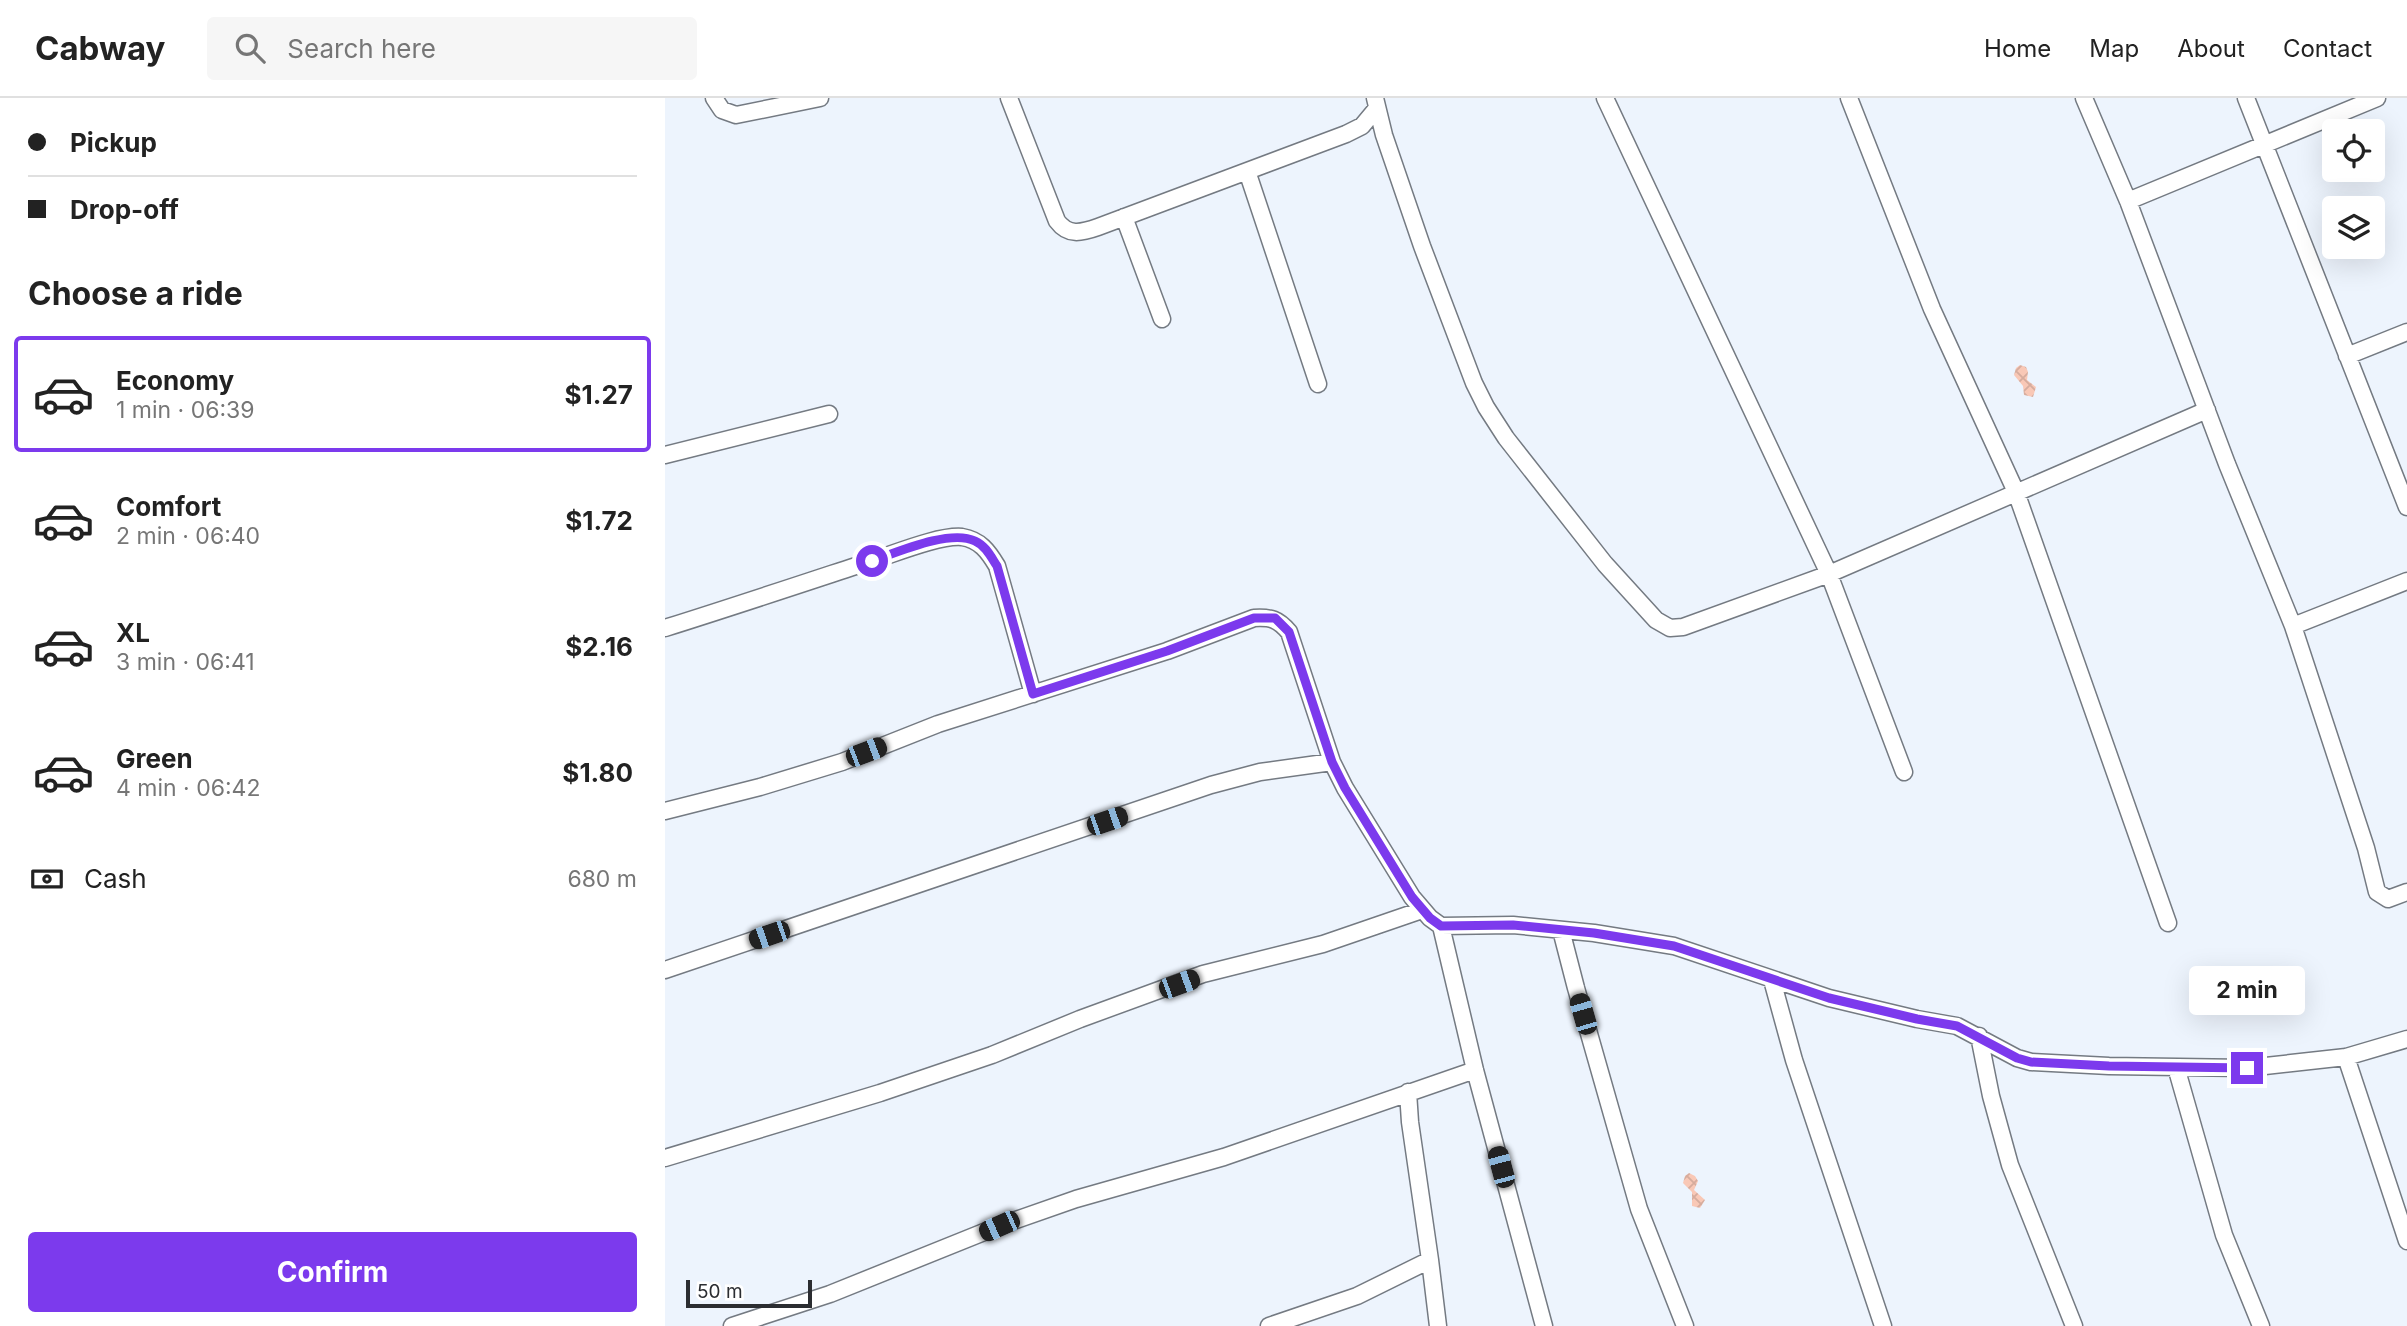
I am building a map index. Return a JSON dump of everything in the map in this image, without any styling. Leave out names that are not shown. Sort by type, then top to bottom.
[{"type":"street","points":[[714,98],[722,110],[736,115],[820,98]]},
{"type":"street","points":[[1009,98],[1057,221],[1062,228],[1073,233],[1083,232],[1346,134],[1362,126],[1376,103]]},
{"type":"street","points":[[1605,98],[1829,574],[1904,772]]},
{"type":"street","points":[[1849,98],[1932,309],[2016,492],[2168,923]]},
{"type":"street","points":[[2084,98],[2128,201],[2293,626],[2366,848],[2377,892],[2388,899],[2407,892]]},
{"type":"street","points":[[2246,98],[2407,507]]},
{"type":"street","points":[[2128,201],[2377,98]]},
{"type":"street","points":[[1376,103],[1422,246],[1474,383],[1486,407],[1506,438],[1605,564],[1656,620],[1670,628],[1683,627],[1829,574],[2207,410]]},
{"type":"street","points":[[1247,171],[1318,384]]},
{"type":"street","points":[[1124,217],[1162,318]]},
{"type":"street","points":[[2347,356],[2407,332]]},
{"type":"street","points":[[665,455],[829,414]]},
{"type":"street","points":[[665,628],[898,552],[950,537],[963,537],[977,541],[987,550],[997,566],[1033,694]]},
{"type":"street","points":[[2293,626],[2407,581]]},
{"type":"street","points":[[665,811],[760,787],[842,762],[939,724],[1167,651],[1254,618],[1275,618],[1289,632],[1332,762],[1345,788],[1412,897],[1422,910],[1441,926],[1475,1070],[1544,1326]]},
{"type":"street","points":[[665,970],[1210,785],[1260,772],[1332,762]]},
{"type":"street","points":[[665,1158],[880,1093],[992,1055],[1203,974],[1323,944],[1422,910]]},
{"type":"street","points":[[1441,926],[1513,925],[1625,937],[1674,946],[1829,998],[1957,1026],[2017,1058],[2031,1062],[2247,1068],[2346,1057],[2407,1040]]},
{"type":"street","points":[[1561,930],[1639,1209],[1685,1326]]},
{"type":"street","points":[[1772,980],[1794,1060],[1883,1326]]},
{"type":"street","points":[[1979,1036],[1991,1096],[2010,1165],[2074,1326]]},
{"type":"street","points":[[2346,1057],[2407,1241]]},
{"type":"street","points":[[2176,1067],[2224,1235],[2261,1326]]},
{"type":"street","points":[[732,1326],[830,1294],[999,1226],[1076,1199],[1224,1157],[1475,1070]]},
{"type":"street","points":[[1408,1092],[1438,1326]]},
{"type":"street","points":[[1269,1326],[1357,1296],[1430,1260]]},
{"type":"building","points":[[2020,365],[2026,367],[2027,380],[2036,387],[2033,397],[2024,395],[2023,386],[2014,375]]},
{"type":"building","points":[[1689,1173],[1698,1181],[1694,1190],[1705,1200],[1700,1208],[1692,1206],[1692,1192],[1683,1183]]},
{"type":"route","points":[[872,561],[950,537],[977,541],[987,550],[997,566],[1033,694],[1167,651],[1254,618],[1275,618],[1289,632],[1332,762],[1345,788],[1412,897],[1430,918],[1441,926],[1513,925],[1625,937],[1674,946],[1829,998],[1957,1026],[2017,1058],[2031,1062],[2247,1068]]}]
